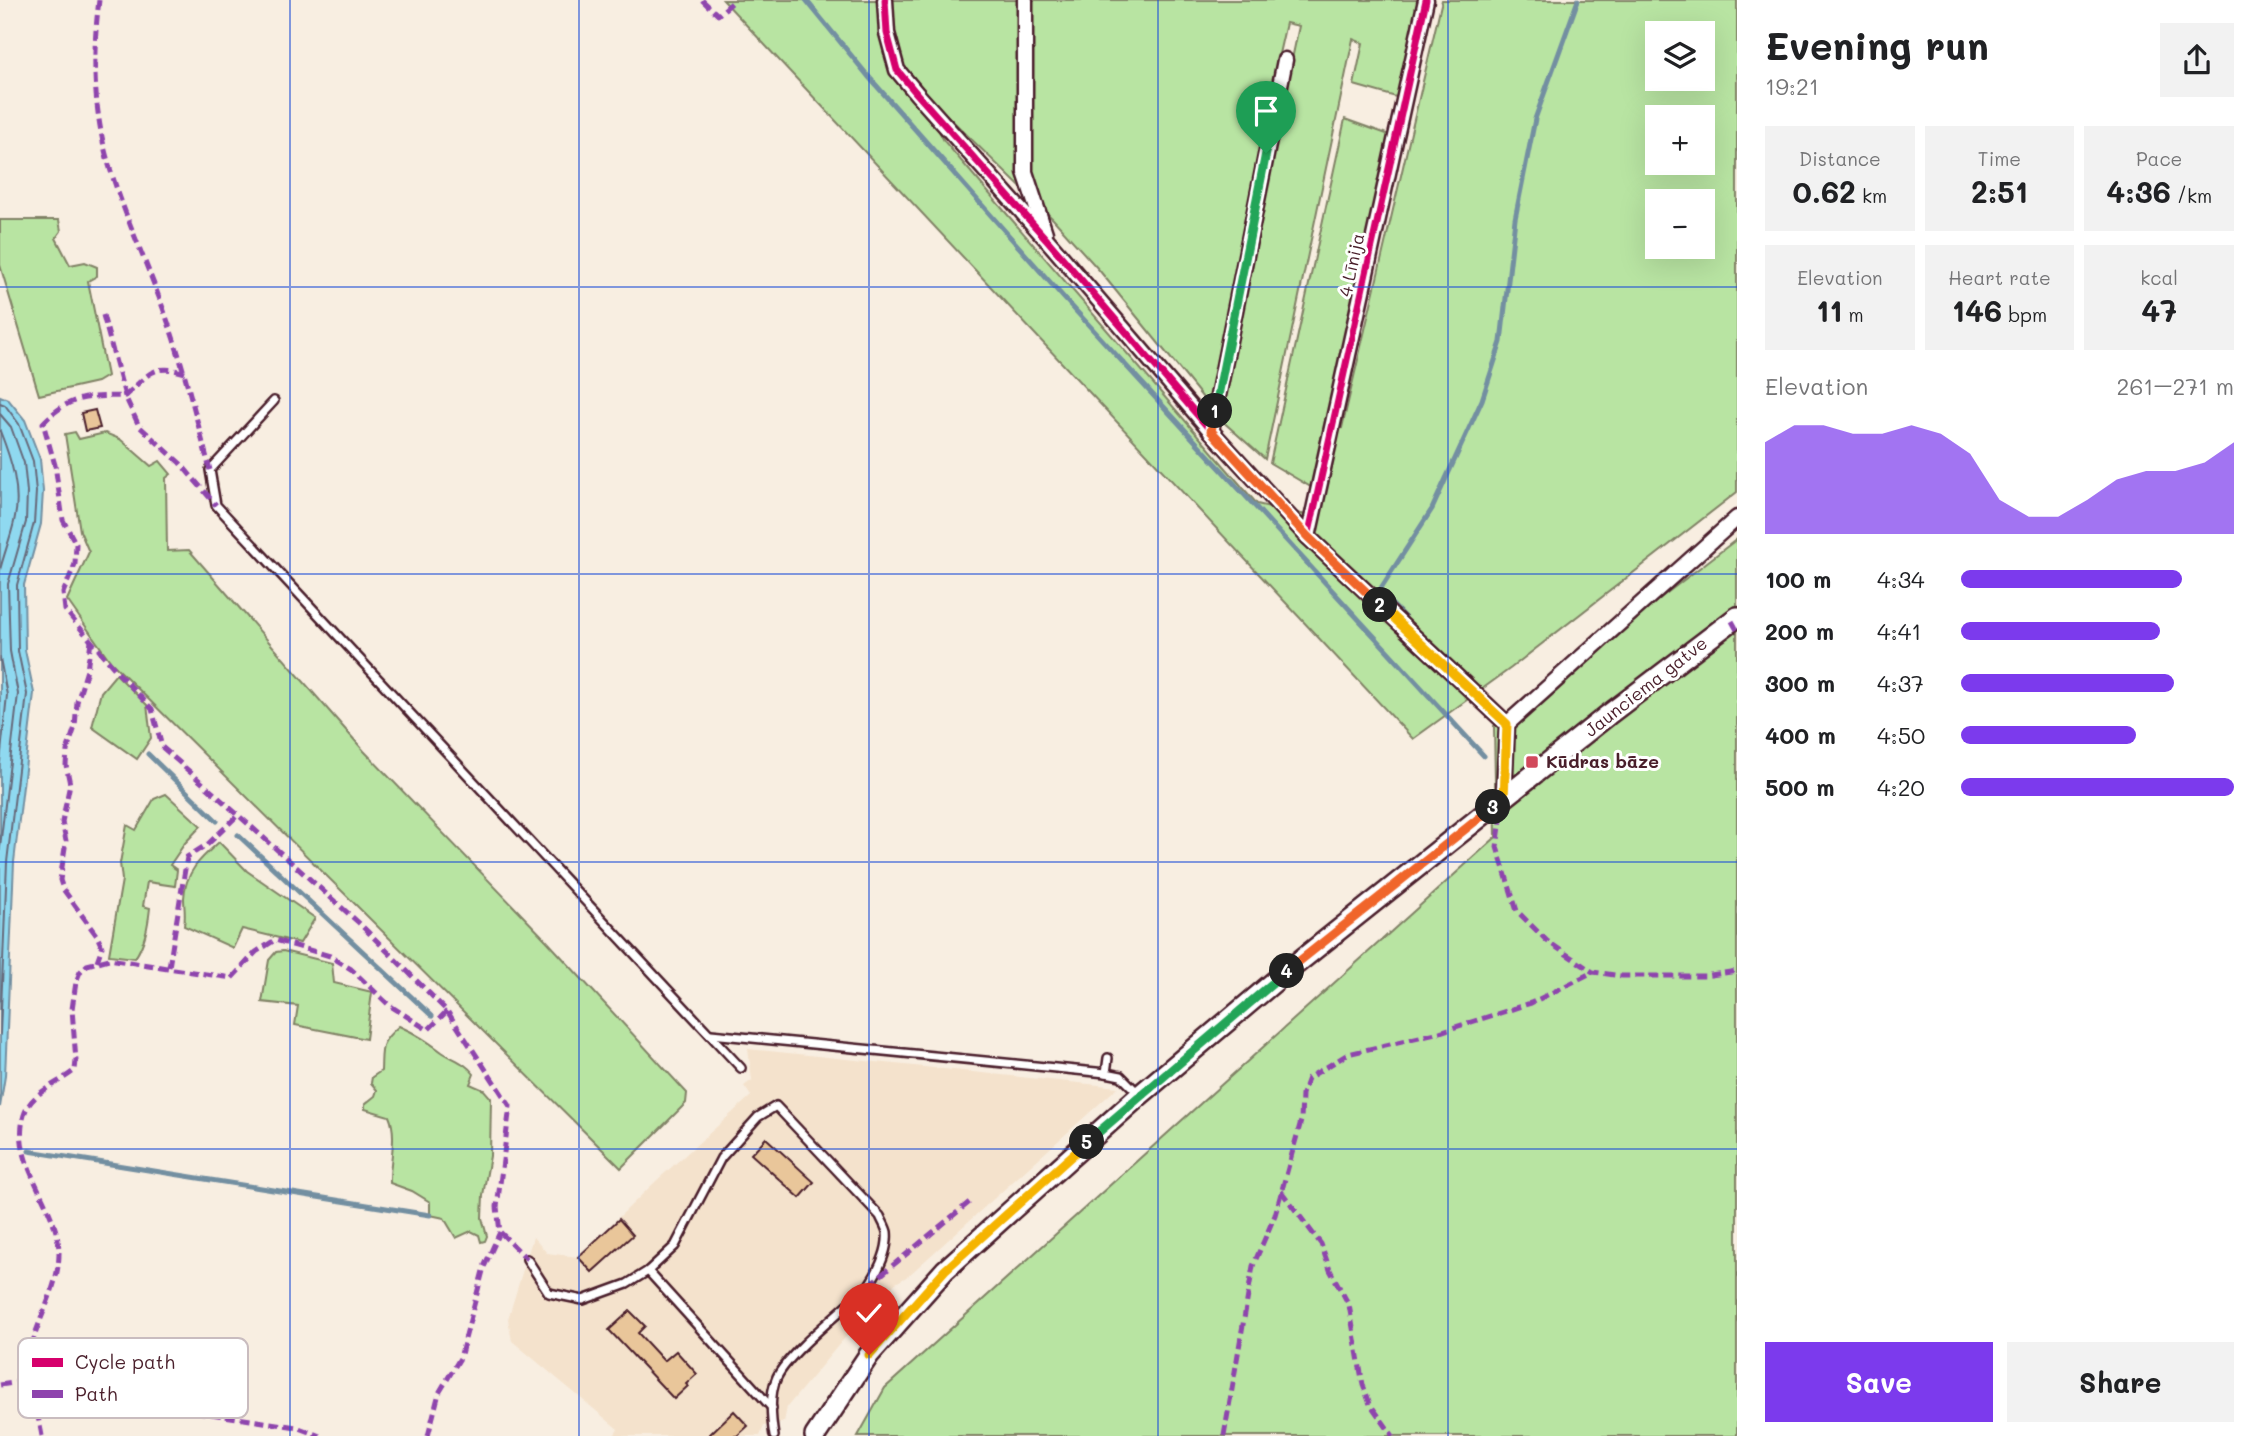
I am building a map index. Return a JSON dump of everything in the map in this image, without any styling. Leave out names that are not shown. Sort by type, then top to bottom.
[{"type":"main road","name":"Jaunciema gatve","points":[[815,1436],[869,1355],[945,1270],[1140,1095],[1292,968],[1608,715],[1737,617]]},
{"type":"street","points":[[885,0],[887,33],[897,70],[1211,431],[1308,537],[1507,724]]},
{"type":"street","points":[[1025,0],[1025,172],[1048,241]]},
{"type":"street","name":"4 Līnija","points":[[1308,537],[1426,0]]},
{"type":"street","points":[[1211,431],[1285,60]]},
{"type":"street","points":[[1504,799],[1507,724],[1737,518]]},
{"type":"lane","points":[[274,401],[209,470],[216,505],[741,1068]]},
{"type":"lane","points":[[710,1034],[1106,1073],[1121,1076],[1140,1095]]},
{"type":"lane","points":[[1106,1073],[1108,1058]]},
{"type":"lane","points":[[527,1259],[549,1293],[583,1300],[627,1284],[648,1271],[675,1246],[722,1158],[758,1116],[776,1106],[880,1216],[887,1232],[883,1258],[869,1286],[788,1361],[777,1378],[772,1408],[774,1436]]},
{"type":"lane","points":[[648,1271],[772,1408]]},
{"type":"shaded area","points":[[748,1049],[1118,1087],[908,1276],[894,1284],[887,1296],[842,1341],[787,1407],[784,1422],[764,1426],[760,1436],[614,1436],[618,1429],[512,1341],[508,1319],[533,1237],[547,1253],[578,1257],[655,1182],[751,1096],[744,1086],[752,1080]]},
{"type":"green space","points":[[723,0],[1421,0],[1403,99],[1354,85],[1363,43],[1353,39],[1265,459],[1220,419],[1099,270],[1053,219],[917,86],[944,141],[1257,504],[1306,515],[1314,489],[1270,463],[1345,119],[1395,137],[1330,425],[1342,428],[1442,0],[1737,0],[1737,492],[1511,668],[1413,739]],"holes":[[[1286,23],[1299,26],[1260,212],[1250,210]]]},
{"type":"green space","points":[[0,220],[59,220],[61,231],[56,238],[70,265],[85,262],[97,267],[97,276],[88,281],[107,376],[97,382],[39,395],[0,265]]},
{"type":"green space","points":[[75,432],[79,439],[105,433],[120,439],[151,466],[160,461],[171,474],[166,478],[167,551],[189,550],[364,751],[546,940],[687,1093],[686,1103],[621,1168],[111,662],[67,600],[89,552],[80,531],[65,434]]},
{"type":"green space","points":[[1737,539],[1737,1436],[858,1436],[885,1388],[1496,837],[1494,726]]},
{"type":"green space","points":[[116,674],[147,705],[151,738],[137,759],[92,727],[101,692]]},
{"type":"green space","points":[[166,794],[201,826],[170,865],[177,870],[175,886],[147,882],[143,906],[150,908],[148,921],[144,940],[135,958],[109,955],[122,880],[120,863],[127,825],[136,830],[154,799]]},
{"type":"green space","points":[[219,842],[247,871],[315,918],[300,943],[242,929],[233,948],[184,926],[187,881],[200,860]]},
{"type":"green space","points":[[283,951],[332,963],[334,983],[372,992],[366,1039],[295,1025],[298,1006],[262,1002],[269,960],[276,952]]},
{"type":"green space","points":[[399,1026],[467,1067],[474,1074],[470,1084],[484,1090],[491,1098],[490,1156],[482,1218],[487,1236],[485,1241],[481,1242],[479,1235],[471,1231],[456,1238],[444,1218],[430,1215],[430,1202],[412,1191],[390,1183],[392,1124],[389,1116],[365,1109],[365,1104],[375,1096],[377,1090],[371,1083],[372,1077],[381,1071],[385,1042]]},
{"type":"water","points":[[0,396],[8,399],[25,420],[40,459],[43,491],[41,524],[24,585],[25,650],[34,693],[14,862],[5,1076],[0,1107]]},
{"type":"building","points":[[95,410],[100,428],[85,431],[81,413]]},
{"type":"building","points":[[766,1138],[814,1182],[800,1198],[751,1154]]},
{"type":"building","points":[[619,1219],[633,1235],[592,1272],[578,1257]]},
{"type":"building","points":[[630,1311],[645,1326],[638,1333],[664,1361],[676,1351],[697,1374],[674,1399],[609,1330]]},
{"type":"building","points":[[734,1411],[748,1426],[737,1436],[708,1436]]},
{"type":"waterway","points":[[806,0],[868,76],[1064,298],[1484,756]]},
{"type":"waterway","points":[[1405,618],[1379,591],[1432,509],[1482,400],[1501,342],[1515,219],[1535,119],[1578,0]]},
{"type":"waterway","points":[[148,754],[217,821]]},
{"type":"waterway","points":[[238,835],[432,1016]]},
{"type":"waterway","points":[[29,1151],[430,1215]]},
{"type":"marked path","points":[[99,0],[95,83],[104,145],[120,199],[175,342],[210,470]]},
{"type":"marked path","points":[[702,0],[718,15],[735,0]]},
{"type":"marked path","points":[[103,315],[125,396],[90,397],[71,402],[43,423],[55,465],[63,520],[76,544],[75,564],[63,593],[65,610],[152,709],[162,747],[359,923],[447,1011],[510,1106],[497,1207],[500,1232],[527,1259]]},
{"type":"marked path","points":[[185,373],[158,370],[145,377],[125,396],[139,426],[180,463],[216,505]]},
{"type":"marked path","points":[[1732,621],[1737,630]]},
{"type":"marked path","points":[[91,641],[87,670],[77,702],[75,727],[67,751],[66,765],[70,784],[62,822],[66,841],[60,880],[63,889],[97,936],[102,947],[97,961]]},
{"type":"marked path","points":[[1504,799],[1497,847],[1517,911],[1547,941],[1593,972],[1622,976],[1705,976],[1737,971]]},
{"type":"marked path","points":[[169,967],[187,857],[208,844],[238,815]]},
{"type":"marked path","points":[[34,1338],[55,1281],[59,1253],[52,1218],[29,1168],[21,1133],[24,1115],[33,1100],[75,1070],[72,1009],[76,982],[87,965],[109,959],[232,978],[256,952],[275,940],[330,956],[351,969],[389,1005],[428,1030],[447,1011]]},
{"type":"marked path","points":[[1224,1436],[1253,1266],[1275,1215],[1301,1121],[1302,1094],[1308,1078],[1348,1054],[1440,1032],[1531,1003],[1593,972]]},
{"type":"marked path","points":[[1281,1191],[1321,1244],[1330,1270],[1349,1305],[1363,1385],[1370,1404],[1393,1436]]},
{"type":"marked path","points":[[869,1285],[972,1200]]},
{"type":"marked path","points":[[428,1436],[439,1393],[460,1358],[484,1267],[500,1232]]},
{"type":"marked path","points":[[0,1385],[18,1382]]},
{"type":"marked path","points":[[38,1418],[42,1436]]},
{"type":"marked path","points":[[237,1418],[296,1427],[320,1436]]},
{"type":"cycle path","points":[[885,0],[887,33],[897,70],[917,94],[1211,431],[1308,537],[1507,724],[1504,799]]},
{"type":"cycle path","points":[[1308,537],[1426,0]]},
{"type":"place","name":"Kūdras bāze","points":[[1532,762]]},
{"type":"route","points":[[869,1355],[945,1270],[1140,1095],[1282,976],[1504,799],[1507,724],[1308,537],[1211,431],[1266,153]]}]
